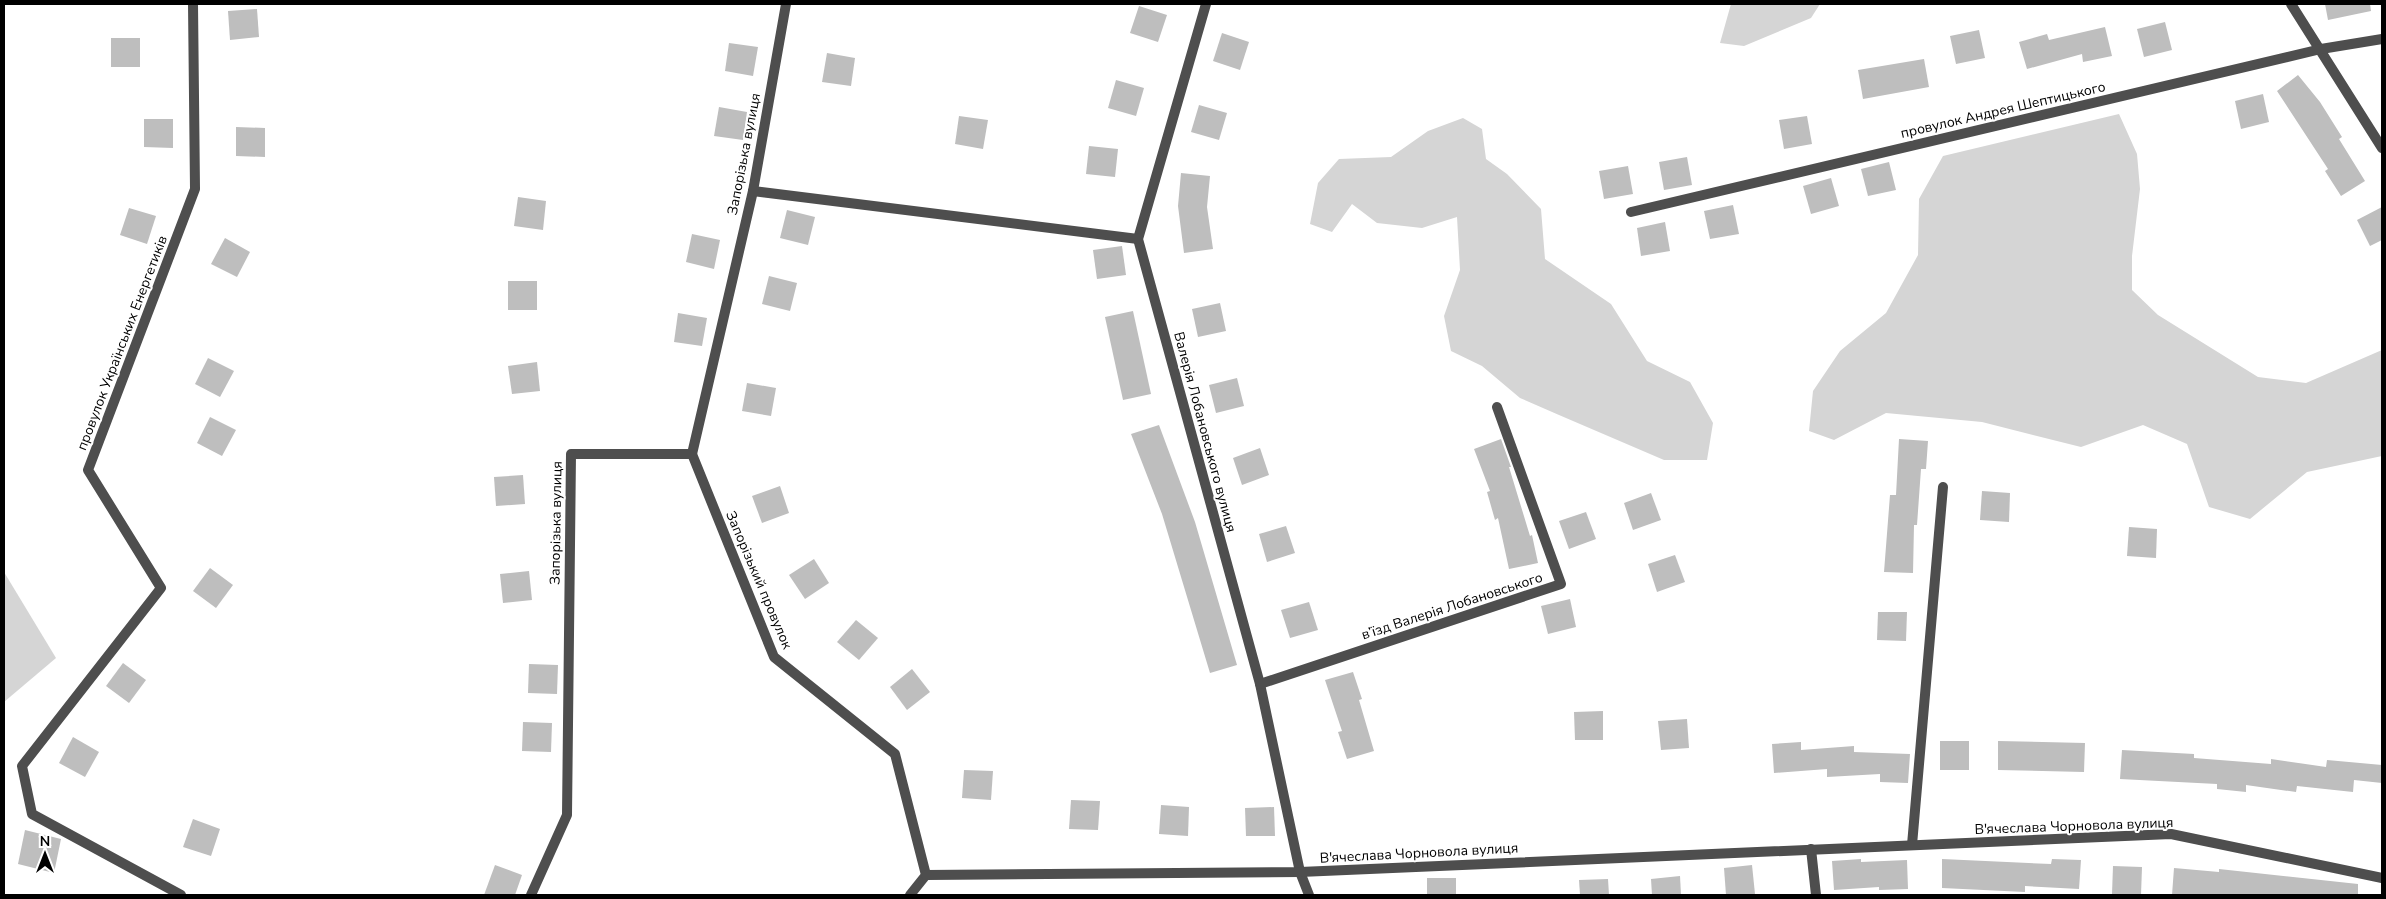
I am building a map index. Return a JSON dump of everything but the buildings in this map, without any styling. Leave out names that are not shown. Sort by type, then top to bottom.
[{"type":"street","name":"провулок Українських Енергетиків","points":[[181,895],[32,814],[22,766],[161,588],[88,470],[195,189],[193,4]]},
{"type":"street","name":"Запорізька вулиця","points":[[531,895],[567,815],[571,454],[692,454],[753,191],[786,4]]},
{"type":"street","points":[[753,191],[1138,239],[1206,4]]},
{"type":"street","points":[[2291,4],[2382,148]]},
{"type":"street","name":"провулок Андрея Шептицького","points":[[1631,212],[2321,49],[2382,39]]},
{"type":"street","name":"Валерія Лобановського вулиця","points":[[1138,239],[1260,684],[1300,872],[1309,895]]},
{"type":"street","name":"в’їзд Валерія Лобановського","points":[[1260,684],[1561,584],[1497,407]]},
{"type":"street","name":"Запорізький провулок","points":[[692,454],[774,657],[895,754],[926,875]]},
{"type":"street","points":[[1912,845],[1943,488]]},
{"type":"street","name":"В'ячеслава Чорновола вулиця","points":[[926,875],[1300,872],[2171,834],[2382,878]]},
{"type":"street","points":[[1811,849],[1816,895]]},
{"type":"street","points":[[910,895],[926,875]]},
{"type":"shaded area","points":[[1731,4],[1820,4],[1811,18],[1744,46],[1720,43]]},
{"type":"shaded area","points":[[2119,114],[2137,154],[2140,189],[2132,256],[2132,290],[2158,315],[2258,377],[2306,383],[2382,350],[2382,456],[2307,472],[2250,519],[2209,507],[2187,444],[2143,425],[2081,447],[1982,422],[1886,413],[1834,440],[1809,431],[1813,391],[1840,351],[1886,313],[1918,255],[1919,199],[1943,156]]},
{"type":"shaded area","points":[[1463,118],[1482,129],[1486,159],[1507,174],[1541,209],[1545,259],[1611,304],[1647,361],[1690,382],[1713,423],[1707,460],[1664,460],[1520,398],[1482,366],[1451,351],[1444,316],[1460,270],[1457,217],[1422,228],[1377,223],[1352,204],[1332,232],[1310,224],[1318,183],[1339,159],[1391,157],[1428,131]]},
{"type":"shaded area","points":[[4,572],[56,658],[4,702]]}]
